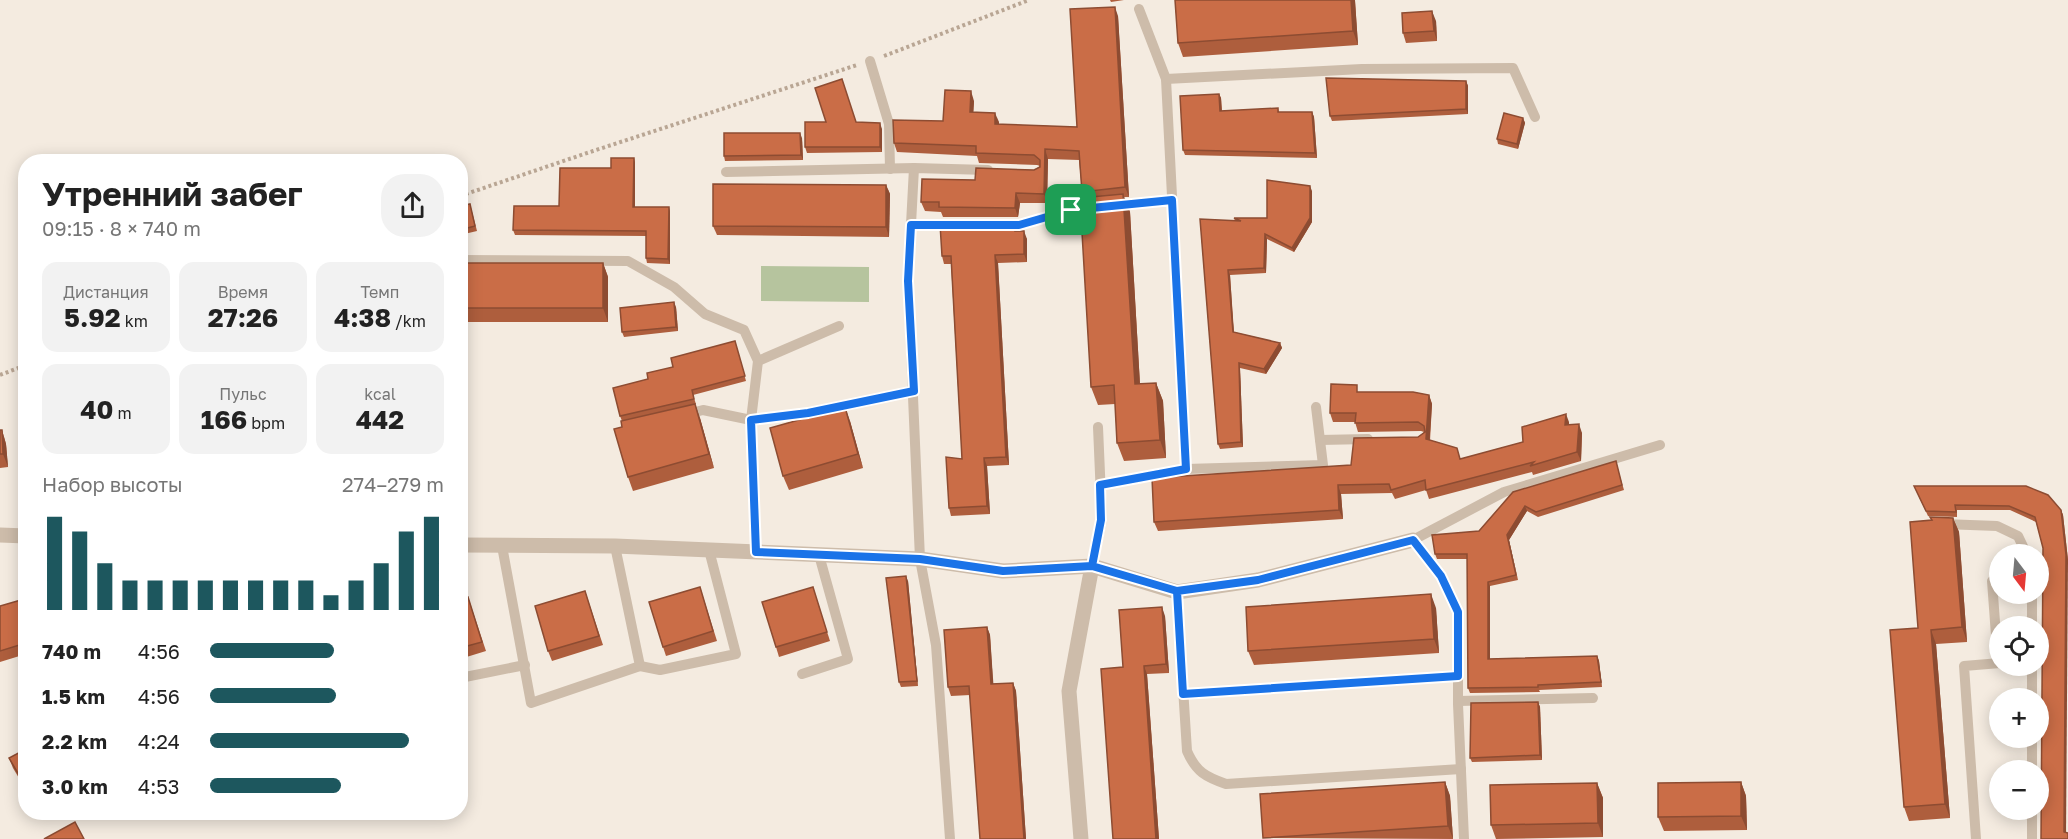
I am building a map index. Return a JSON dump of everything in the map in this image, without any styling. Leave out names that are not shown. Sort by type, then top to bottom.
[{"type":"street","points":[[0,536],[18,536]]},
{"type":"street","points":[[468,545],[615,546],[920,559],[1003,571],[1092,566],[1177,591],[1258,580],[1413,540]]},
{"type":"street","points":[[1081,839],[1069,691],[1092,566]]},
{"type":"lane","points":[[1139,9],[1166,79],[1186,469]]},
{"type":"lane","points":[[870,61],[889,124],[890,169]]},
{"type":"lane","points":[[1166,79],[1362,69],[1514,68],[1535,117]]},
{"type":"lane","points":[[914,168],[908,281],[920,559],[936,645],[950,839]]},
{"type":"lane","points":[[726,172],[914,168],[1003,171]]},
{"type":"lane","points":[[995,225],[1019,225],[1071,210],[1172,200]]},
{"type":"lane","points":[[911,225],[959,225]]},
{"type":"lane","points":[[468,260],[628,261],[674,287],[705,314],[744,330],[758,361],[751,420],[756,552]]},
{"type":"lane","points":[[758,361],[839,326]]},
{"type":"lane","points":[[672,417],[703,410],[751,420],[808,413],[914,391]]},
{"type":"lane","points":[[1100,485],[1186,469],[1323,465],[1316,407]]},
{"type":"lane","points":[[1092,566],[1101,520],[1098,427]]},
{"type":"lane","points":[[1320,440],[1376,439]]},
{"type":"lane","points":[[1464,839],[1458,701],[1458,612],[1441,576],[1413,540],[1504,492],[1660,445]]},
{"type":"lane","points":[[1935,524],[1997,526],[2018,536],[2022,544]]},
{"type":"lane","points":[[502,546],[531,703],[640,666],[660,670],[736,654],[709,550]]},
{"type":"lane","points":[[615,546],[640,666]]},
{"type":"lane","points":[[802,674],[848,658],[819,555]]},
{"type":"lane","points":[[1177,591],[1186,751],[1193,766],[1210,779],[1226,784],[1461,770]]},
{"type":"lane","points":[[1976,839],[1964,666],[1989,664]]},
{"type":"lane","points":[[468,676],[525,665]]},
{"type":"lane","points":[[1183,694],[1458,676]]},
{"type":"lane","points":[[1458,701],[1593,698]]},
{"type":"lane","points":[[2031,820],[2031,839]]},
{"type":"path","points":[[468,193],[870,61],[1029,0]]},
{"type":"path","points":[[0,375],[18,368]]},
{"type":"green space","points":[[761,266],[869,267],[869,302],[761,301]]},
{"type":"building","points":[[1175,0],[1351,0],[1353,31],[1178,43]]},
{"type":"building","points":[[1115,7],[1125,187],[1082,192],[1079,151],[1045,149],[1044,194],[1016,193],[1015,208],[939,207],[939,202],[921,202],[922,179],[975,180],[976,168],[1034,170],[1040,167],[1040,160],[1034,155],[976,153],[976,146],[894,143],[893,120],[943,121],[945,90],[971,91],[970,112],[995,113],[995,124],[1077,127],[1070,9]]},
{"type":"building","points":[[1432,11],[1434,31],[1403,33],[1402,13]]},
{"type":"building","points":[[1326,78],[1466,81],[1466,109],[1330,116]]},
{"type":"building","points":[[842,79],[856,122],[880,123],[880,147],[805,147],[805,122],[826,122],[815,88]]},
{"type":"building","points":[[1219,94],[1220,111],[1278,108],[1278,112],[1312,112],[1315,153],[1183,150],[1180,96]]},
{"type":"building","points":[[1504,113],[1523,118],[1517,144],[1497,139]]},
{"type":"building","points":[[724,133],[800,133],[801,155],[724,156]]},
{"type":"building","points":[[611,158],[634,158],[633,207],[669,207],[668,259],[646,258],[646,231],[513,230],[514,206],[559,206],[560,168],[611,168]]},
{"type":"building","points":[[1267,180],[1310,186],[1310,218],[1292,248],[1265,234],[1264,268],[1228,270],[1233,332],[1280,343],[1264,369],[1239,363],[1241,442],[1218,444],[1200,219],[1241,221],[1234,218],[1267,218]]},
{"type":"building","points":[[713,184],[886,185],[886,227],[713,226]]},
{"type":"building","points":[[1123,194],[1135,384],[1156,383],[1160,440],[1117,443],[1114,385],[1091,387],[1080,198]]},
{"type":"building","points":[[468,204],[470,204],[475,226],[468,228]]},
{"type":"building","points":[[940,224],[1016,224],[1015,231],[1024,231],[1024,254],[995,255],[1006,457],[984,458],[987,506],[949,508],[946,457],[962,459],[951,256],[942,256]]},
{"type":"building","points":[[468,263],[603,263],[603,308],[468,308]]},
{"type":"building","points":[[674,302],[676,327],[622,332],[620,308]]},
{"type":"building","points":[[735,341],[745,376],[692,390],[694,399],[620,416],[613,388],[648,379],[647,373],[673,367],[671,358]]},
{"type":"building","points":[[1331,384],[1357,385],[1357,392],[1413,392],[1429,395],[1426,439],[1457,448],[1460,459],[1523,442],[1522,427],[1566,414],[1565,425],[1579,424],[1577,452],[1530,466],[1534,462],[1426,490],[1425,480],[1391,490],[1389,484],[1338,485],[1339,510],[1154,522],[1152,478],[1351,465],[1354,438],[1418,437],[1425,432],[1424,426],[1418,422],[1355,423],[1356,413],[1330,413]]},
{"type":"building","points":[[695,404],[709,454],[628,477],[614,429],[622,427],[621,421]]},
{"type":"building","points":[[845,407],[858,454],[783,476],[770,428]]},
{"type":"building","points":[[0,430],[2,430],[3,454],[0,454]]},
{"type":"building","points":[[1616,461],[1622,485],[1536,512],[1525,506],[1507,535],[1516,575],[1488,582],[1488,659],[1597,656],[1601,682],[1538,685],[1538,687],[1468,688],[1467,554],[1435,554],[1432,535],[1479,531],[1513,492]]},
{"type":"building","points":[[1914,486],[2026,486],[2048,495],[2061,510],[2066,555],[2064,832],[2068,833],[2068,839],[2041,839],[2041,820],[2049,820],[2049,760],[2042,760],[2042,748],[2049,748],[2049,688],[2042,688],[2042,676],[2049,676],[2049,616],[2043,616],[2043,604],[2049,604],[2049,544],[2042,544],[2035,517],[2009,506],[1955,505],[1956,512],[1926,511]]},
{"type":"building","points":[[1930,517],[1953,518],[1962,627],[1931,630],[1945,804],[1904,807],[1890,630],[1918,628],[1910,522],[1932,520]]},
{"type":"building","points":[[906,576],[917,681],[899,682],[886,578]]},
{"type":"building","points":[[700,587],[713,631],[663,647],[649,602]]},
{"type":"building","points":[[813,587],[827,632],[776,647],[762,602]]},
{"type":"building","points":[[585,591],[599,636],[548,651],[535,606]]},
{"type":"building","points":[[1431,594],[1434,639],[1248,651],[1246,607]]},
{"type":"building","points":[[468,597],[482,642],[468,646]]},
{"type":"building","points":[[18,601],[18,645],[0,651],[0,606]]},
{"type":"building","points":[[1162,607],[1166,664],[1144,666],[1156,839],[1113,839],[1101,669],[1123,667],[1119,610]]},
{"type":"building","points":[[987,627],[991,684],[1013,683],[1024,839],[980,839],[969,686],[948,687],[944,630]]},
{"type":"building","points":[[1538,702],[1540,755],[1470,758],[1471,703]]},
{"type":"building","points":[[18,753],[18,773],[9,758]]},
{"type":"building","points":[[1445,782],[1448,826],[1263,838],[1260,794]]},
{"type":"building","points":[[1741,782],[1741,816],[1658,817],[1658,783]]},
{"type":"building","points":[[1597,783],[1598,823],[1491,825],[1490,785]]},
{"type":"building","points":[[75,822],[84,839],[44,839]]},
{"type":"route","points":[[1071,210],[1019,225],[911,225],[908,281],[914,391],[808,413],[751,420],[756,552],[920,559],[1003,571],[1092,566],[1177,591],[1183,694],[1458,676],[1458,612],[1441,576],[1413,540],[1258,580],[1177,591],[1092,566],[1101,520],[1100,485],[1186,469],[1172,200],[1071,210]]}]
